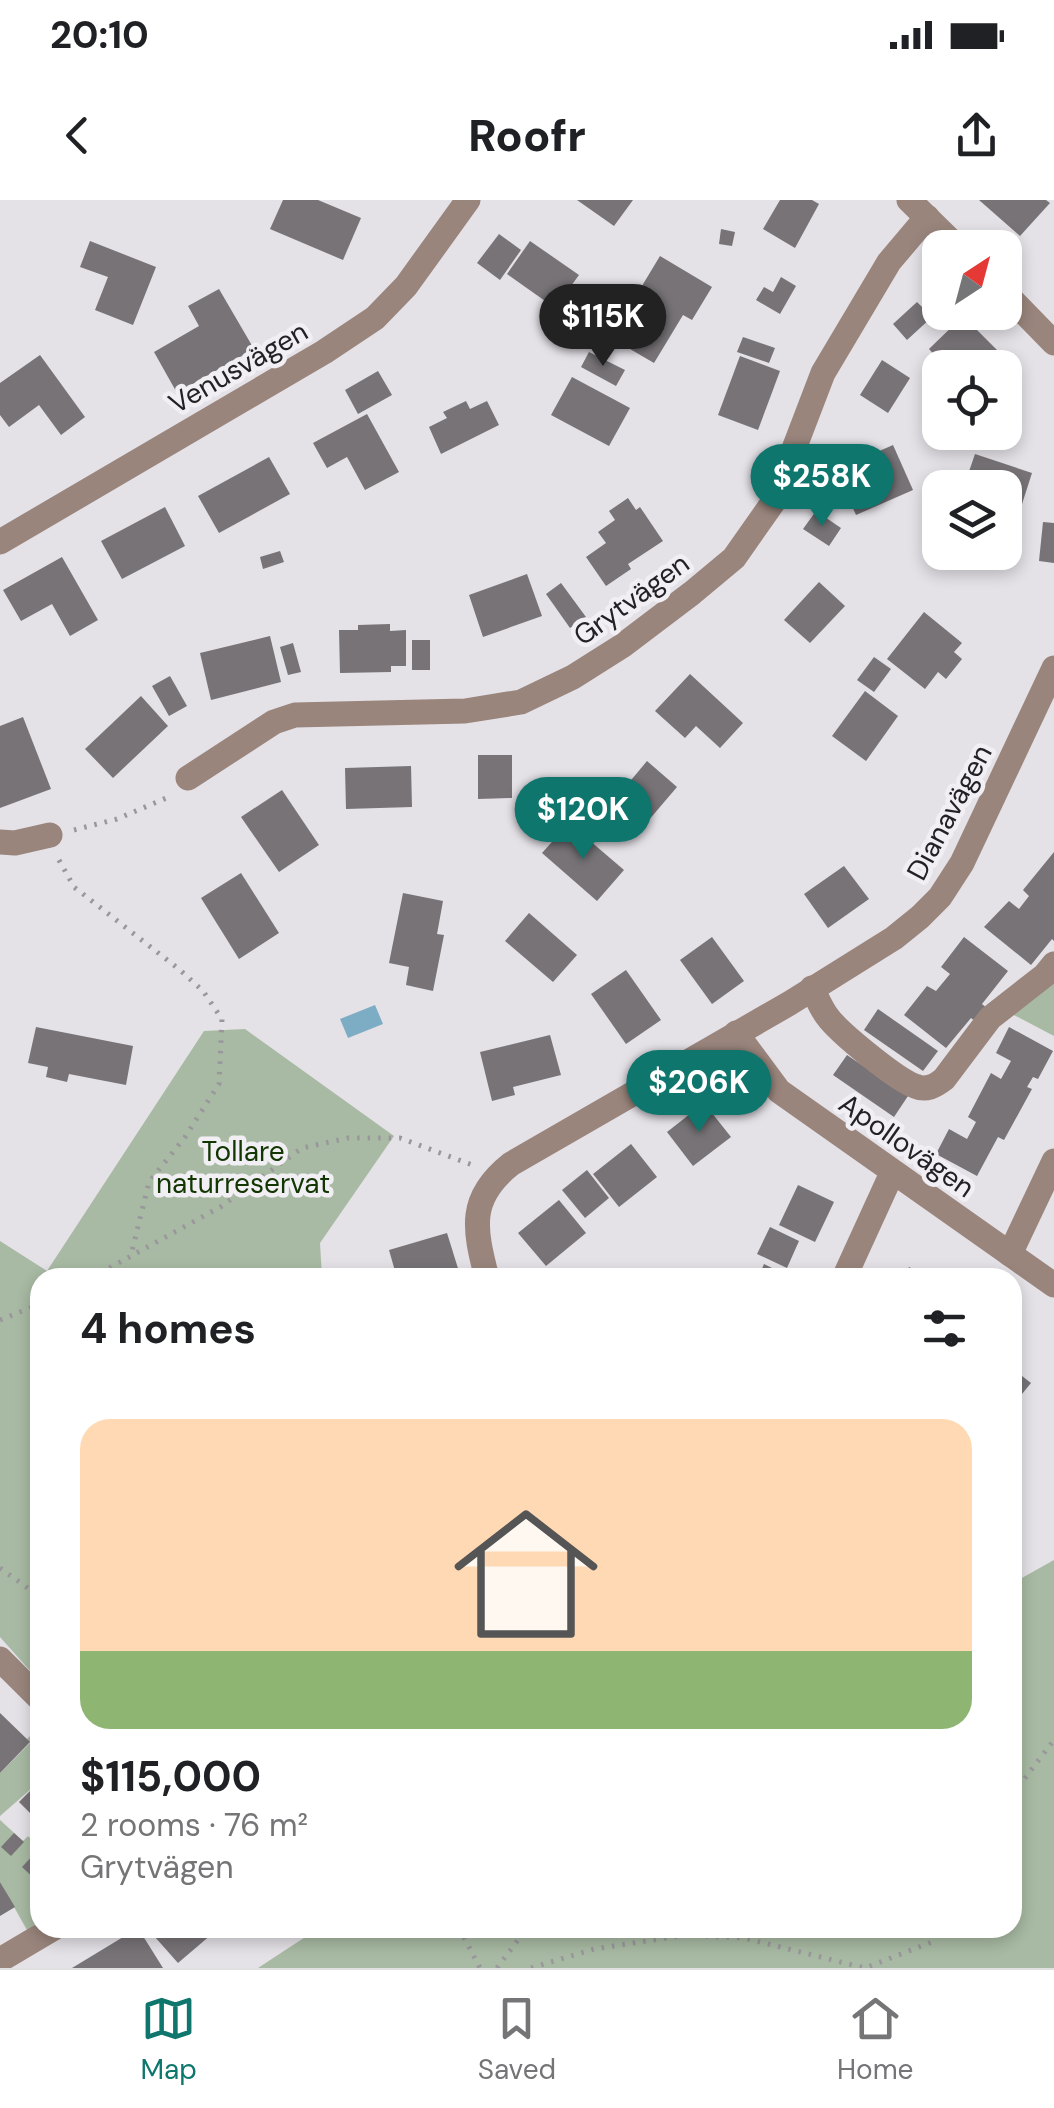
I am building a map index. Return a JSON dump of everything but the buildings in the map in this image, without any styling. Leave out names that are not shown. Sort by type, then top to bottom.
[{"type":"street","name":"Venusvägen","points":[[0,542],[324,352],[375,318],[406,286],[468,200]]},
{"type":"street","points":[[918,209],[940,230]]},
{"type":"street","name":"Grytvägen","points":[[188,778],[274,722],[295,715],[465,711],[521,702],[573,678],[692,594],[734,558],[774,501],[823,373],[918,209]]},
{"type":"street","points":[[1022,311],[1054,342]]},
{"type":"street","name":"Dianavägen","points":[[498,1174],[894,938],[940,896],[985,818],[1054,668]]},
{"type":"street","points":[[0,842],[15,843],[50,835]]},
{"type":"street","points":[[812,988],[828,1018],[842,1031],[901,1077],[926,1088],[944,1079],[990,1018],[1054,964]]},
{"type":"street","name":"Apollovägen","points":[[736,1033],[780,1091],[1054,1285]]},
{"type":"street","points":[[1010,1254],[1054,1160]]},
{"type":"street","points":[[849,1268],[892,1173]]},
{"type":"street","points":[[484,1268],[478,1214],[481,1196],[498,1174]]},
{"type":"street","points":[[0,1659],[30,1689]]},
{"type":"street","points":[[0,1960],[37,1938]]},
{"type":"path","points":[[131,1255],[148,1182],[185,1137],[219,1084],[222,1018],[180,970],[74,887],[60,864],[50,835],[152,807],[182,790],[188,778]]},
{"type":"path","points":[[108,1268],[222,1206],[302,1148],[332,1141],[400,1138],[498,1174]]},
{"type":"path","points":[[0,1320],[30,1308]]},
{"type":"path","points":[[0,1568],[30,1590]]},
{"type":"path","points":[[1022,1782],[1054,1740]]},
{"type":"path","points":[[464,1938],[480,1968]]},
{"type":"path","points":[[497,1968],[519,1938]]},
{"type":"path","points":[[531,1968],[594,1949],[666,1938]]},
{"type":"path","points":[[744,1938],[865,1968],[934,1938]]},
{"type":"green space","points":[[1054,980],[1054,1036],[1012,1014]]},
{"type":"green space","name":"Tollare naturreservat","points":[[245,1029],[394,1136],[320,1243],[321,1268],[49,1268],[204,1031]]},
{"type":"green space","name":"Tollare naturreservat","points":[[0,1241],[42,1268],[30,1268],[30,1671],[0,1637]]},
{"type":"green space","points":[[1054,1560],[1054,1968],[258,1968],[304,1938],[1022,1938],[1022,1578]]},
{"type":"green space","points":[[30,1743],[30,1790],[0,1816],[0,1773]]},
{"type":"green space","points":[[0,1820],[23,1841],[30,1838],[27,1930],[0,1882]]},
{"type":"water","points":[[375,1005],[383,1024],[348,1038],[340,1019]]}]
